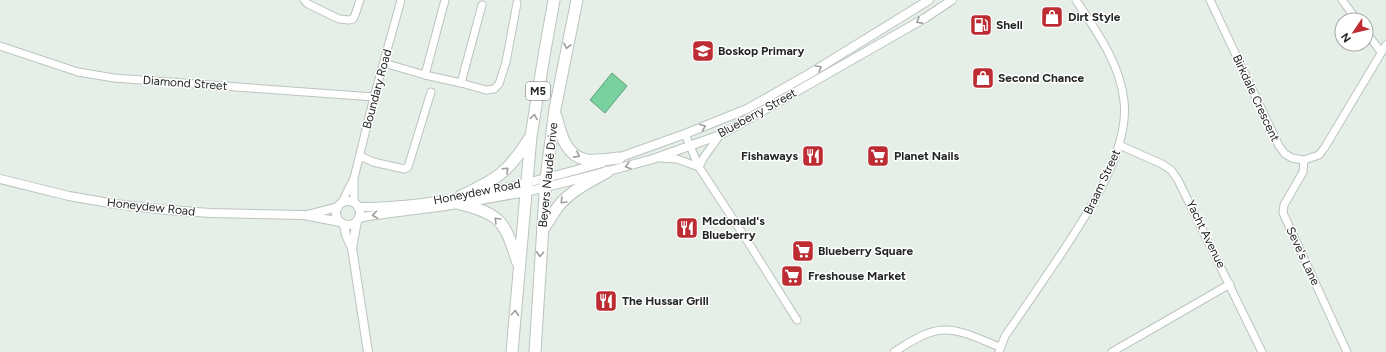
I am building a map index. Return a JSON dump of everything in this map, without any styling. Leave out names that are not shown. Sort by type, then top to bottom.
[{"type":"main road","name":"Beyers Naudé Drive","points":[[512,352],[531,136],[554,0]]},
{"type":"main road","name":"Beyers Naudé Drive","points":[[534,352],[546,182],[555,109],[577,0]]},
{"type":"main road","points":[[555,109],[562,137],[569,150],[575,155],[587,160],[619,158]]},
{"type":"main road","points":[[460,200],[487,184],[508,168],[531,136]]},
{"type":"main road","points":[[542,231],[566,198],[577,189],[607,172]]},
{"type":"main road","points":[[460,200],[490,213],[499,220],[508,235],[520,268]]},
{"type":"street","points":[[304,0],[308,4],[339,20],[349,20],[355,15],[360,0]]},
{"type":"street","name":"Boundary Road","points":[[340,204],[354,178],[374,97],[402,0]]},
{"type":"street","points":[[425,75],[445,0]]},
{"type":"street","name":"Blueberry Street","points":[[546,182],[619,158],[747,109],[860,44],[929,0]]},
{"type":"street","name":"Blueberry Street","points":[[546,182],[607,172],[720,135],[925,18],[952,0]]},
{"type":"street","name":"Braam Street","points":[[1000,350],[1005,336],[1087,215],[1102,186],[1119,146],[1123,128],[1125,102],[1121,83],[1111,58],[1098,34],[1076,0]]},
{"type":"street","name":"Birkdale Crescent","points":[[1210,0],[1279,146],[1285,154],[1292,158],[1304,160]]},
{"type":"street","points":[[1342,0],[1351,12]]},
{"type":"street","points":[[384,63],[486,90],[494,89],[499,84],[506,62],[517,3]]},
{"type":"street","points":[[461,83],[482,6]]},
{"type":"street","points":[[1374,43],[1381,52]]},
{"type":"street","points":[[1304,160],[1318,155],[1325,147],[1386,45]]},
{"type":"street","name":"Diamond Street","points":[[0,46],[78,72],[114,78],[374,97]]},
{"type":"street","points":[[360,156],[373,162],[404,169],[408,167],[431,92]]},
{"type":"street","points":[[685,134],[699,167],[796,320]]},
{"type":"street","points":[[699,167],[706,153],[720,135]]},
{"type":"street","name":"Yacht Avenue","points":[[1119,146],[1162,164],[1171,170],[1185,192],[1262,352]]},
{"type":"street","points":[[653,158],[677,159],[699,167]]},
{"type":"street","name":"Seve's Lane","points":[[1304,160],[1303,172],[1284,205],[1283,213],[1347,352]]},
{"type":"street","name":"Boundary Road","points":[[354,178],[356,204]]},
{"type":"street","name":"Honeydew Road","points":[[0,179],[69,196],[115,204],[211,213],[304,216],[342,223]]},
{"type":"street","name":"Honeydew Road","points":[[358,220],[368,216],[526,188],[546,182]]},
{"type":"street","name":"Honeydew Road","points":[[356,204],[391,206],[460,200]]},
{"type":"street","points":[[352,248],[360,214],[356,204],[348,201],[340,204],[336,215],[342,223],[352,248],[368,352]]},
{"type":"street","name":"Honeydew Road","points":[[304,216],[340,204]]},
{"type":"street","points":[[342,223],[351,224],[358,220]]},
{"type":"street","points":[[1112,352],[1230,284]]},
{"type":"street","points":[[894,352],[914,339],[942,330],[954,331],[968,335],[1000,350]]},
{"type":"shaded area","points":[[612,73],[627,86],[605,113],[590,100]]},
{"type":"place","name":"Dirt Style","points":[[1052,17]]},
{"type":"place","name":"Shell","points":[[981,25]]},
{"type":"place","name":"Boskop Primary","points":[[703,51]]},
{"type":"place","name":"Second Chance","points":[[983,78]]},
{"type":"place","name":"Fishaways","points":[[813,156]]},
{"type":"place","name":"Planet Nails","points":[[878,156]]},
{"type":"place","name":"Mcdonald's Blueberry","points":[[687,228]]},
{"type":"place","name":"Blueberry Square","points":[[803,251]]},
{"type":"place","name":"Freshouse Market","points":[[792,276]]},
{"type":"place","name":"The Hussar Grill","points":[[606,301]]}]
